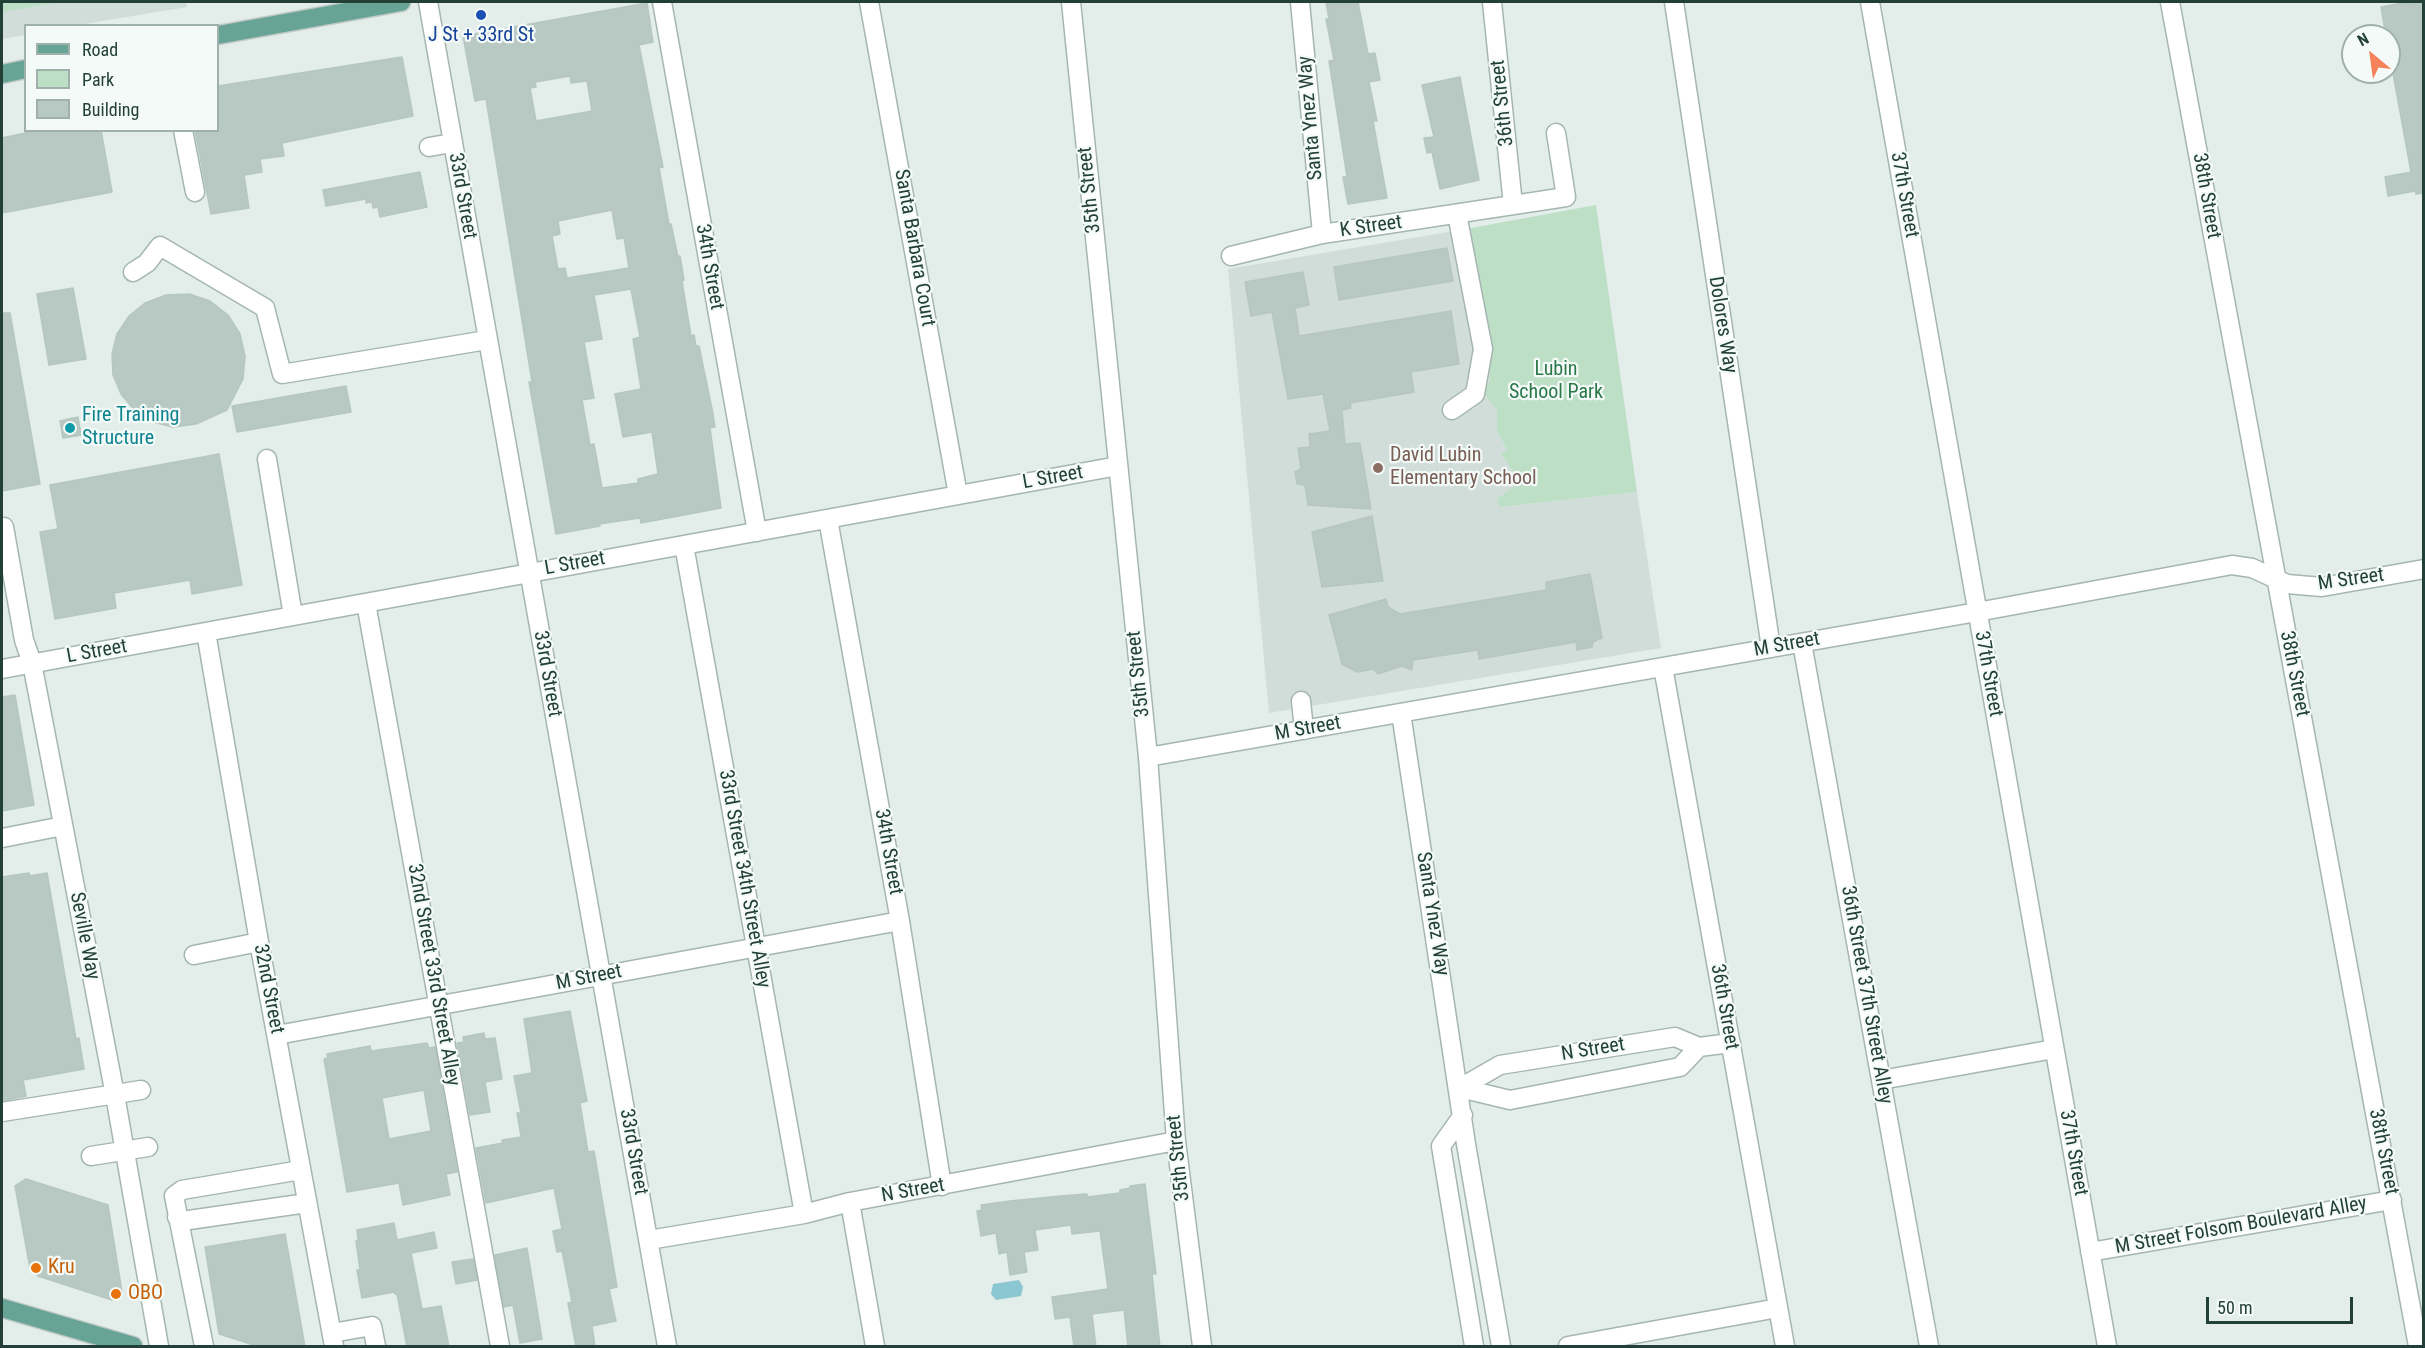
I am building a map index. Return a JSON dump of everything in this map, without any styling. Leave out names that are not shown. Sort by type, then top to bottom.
[{"type":"main road","points":[[219,35],[325,8],[401,2]]},
{"type":"main road","points":[[2,74],[24,69]]},
{"type":"main road","points":[[2,1308],[133,1347]]},
{"type":"street","name":"33rd Street","points":[[428,2],[667,1347]]},
{"type":"street","name":"34th Street","points":[[662,2],[757,532]]},
{"type":"street","name":"Santa Barbara Court","points":[[869,2],[958,495]]},
{"type":"street","name":"35th Street","points":[[1071,2],[1148,758],[1176,1141],[1202,1347]]},
{"type":"street","name":"Santa Ynez Way","points":[[1300,2],[1322,234]]},
{"type":"street","name":"36th Street","points":[[1492,2],[1513,205]]},
{"type":"street","name":"Dolores Way","points":[[1674,2],[1771,648]]},
{"type":"street","name":"37th Street","points":[[1870,2],[2107,1347]]},
{"type":"street","name":"38th Street","points":[[2170,2],[2418,1347]]},
{"type":"street","points":[[183,132],[195,192]]},
{"type":"street","name":"K Street","points":[[1231,256],[1322,234],[1566,197],[1556,133]]},
{"type":"street","points":[[429,147],[452,143]]},
{"type":"street","points":[[1452,410],[1475,394],[1483,349],[1457,214]]},
{"type":"street","points":[[133,273],[147,263],[160,246],[265,308],[282,374],[487,340]]},
{"type":"street","points":[[267,459],[293,616]]},
{"type":"street","name":"L Street","points":[[2,669],[1118,466]]},
{"type":"street","name":"34th Street","points":[[828,519],[900,921],[942,1186]]},
{"type":"street","name":"Seville Way","points":[[4,527],[24,640],[32,663],[115,1095],[159,1347]]},
{"type":"street","name":"33rd Street 34th Street Alley","points":[[684,545],[804,1214]]},
{"type":"street","name":"M Street","points":[[1148,758],[2232,565],[2252,568],[2287,584],[2322,587],[2424,569]]},
{"type":"street","name":"32nd Street 33rd Street Alley","points":[[366,603],[500,1347]]},
{"type":"street","name":"32nd Street","points":[[206,632],[259,942],[333,1340]]},
{"type":"street","name":"36th Street 37th Street Alley","points":[[1802,643],[1929,1347]]},
{"type":"street","name":"36th Street","points":[[1663,667],[1785,1347]]},
{"type":"street","points":[[1301,701],[1304,730]]},
{"type":"street","name":"Santa Ynez Way","points":[[1401,713],[1501,1347]]},
{"type":"street","points":[[2,838],[63,826]]},
{"type":"street","name":"M Street","points":[[277,1035],[900,921]]},
{"type":"street","points":[[194,955],[259,942]]},
{"type":"street","name":"N Street","points":[[1460,1088],[1500,1065],[1676,1037],[1699,1047],[1731,1043]]},
{"type":"street","points":[[1460,1088],[1510,1100],[1680,1067],[1699,1047]]},
{"type":"street","points":[[1881,1080],[2054,1049]]},
{"type":"street","points":[[2,1112],[71,1099],[141,1090]]},
{"type":"street","points":[[1463,1115],[1441,1146],[1474,1347]]},
{"type":"street","name":"N Street","points":[[649,1240],[804,1214],[850,1202],[1176,1141]]},
{"type":"street","points":[[91,1156],[148,1147]]},
{"type":"street","points":[[204,1347],[174,1196],[178,1191],[301,1170]]},
{"type":"street","name":"M Street Folsom Boulevard Alley","points":[[2090,1252],[2391,1200]]},
{"type":"street","points":[[850,1202],[875,1347]]},
{"type":"street","points":[[177,1217],[181,1221],[307,1203]]},
{"type":"street","points":[[1568,1347],[1778,1308]]},
{"type":"street","points":[[333,1340],[372,1326],[376,1347]]},
{"type":"shaded area","points":[[2,2],[186,2],[187,7],[84,24],[24,24],[24,35],[2,39]]},
{"type":"shaded area","name":"David Lubin Elementary School","points":[[1466,229],[1490,361],[1490,379],[1484,394],[1497,410],[1497,431],[1507,450],[1501,454],[1520,483],[1497,499],[1499,507],[1637,492],[1661,648],[1269,713],[1228,269]]},
{"type":"green space","points":[[2,2],[59,2],[2,12]]},
{"type":"green space","name":"Lubin School Park","points":[[1596,205],[1637,492],[1499,507],[1497,499],[1520,482],[1501,454],[1507,450],[1497,431],[1497,410],[1484,394],[1490,379],[1490,361],[1466,229]]},
{"type":"water","points":[[1019,1280],[1023,1287],[1021,1296],[996,1300],[991,1294],[993,1284]]},
{"type":"building","points":[[1326,2],[1358,2],[1368,54],[1375,53],[1380,80],[1369,82],[1377,121],[1373,121],[1387,198],[1348,204],[1343,177],[1347,177],[1329,61],[1334,60],[1326,19],[1329,19]]},
{"type":"building","points":[[2408,2],[2424,2],[2424,193],[2416,194],[2415,191],[2388,196],[2385,177],[2411,172],[2395,84],[2401,84],[2401,24],[2384,24],[2381,7]]},
{"type":"building","points":[[647,3],[653,42],[639,45],[663,167],[659,168],[669,224],[671,224],[678,257],[680,256],[691,336],[694,335],[696,346],[699,346],[713,414],[715,427],[710,428],[721,508],[641,523],[640,518],[599,524],[600,526],[556,534],[529,382],[532,382],[486,99],[475,101],[463,36]],"holes":[[[570,76],[571,83],[587,81],[592,111],[536,121],[530,88],[536,87],[535,82]],[[612,210],[617,239],[624,238],[629,268],[567,278],[565,268],[558,269],[552,236],[560,234],[558,221]],[[631,289],[640,337],[633,339],[641,389],[615,394],[623,437],[652,432],[658,474],[638,479],[638,483],[602,488],[594,444],[590,445],[582,400],[594,398],[584,342],[602,339],[594,295]]]},
{"type":"building","points":[[402,57],[413,116],[282,143],[284,156],[260,159],[262,172],[244,175],[249,208],[211,214],[195,132],[219,132],[219,86]]},
{"type":"building","points":[[1460,77],[1479,180],[1440,189],[1432,152],[1427,153],[1424,138],[1434,137],[1422,85]]},
{"type":"building","points":[[30,132],[101,132],[112,192],[2,213],[2,138]]},
{"type":"building","points":[[420,172],[427,207],[380,217],[378,207],[373,208],[372,202],[366,203],[366,199],[326,206],[323,190]]},
{"type":"building","points":[[1447,248],[1453,281],[1339,300],[1334,267]]},
{"type":"building","points":[[1303,272],[1309,305],[1295,308],[1299,336],[1451,311],[1459,364],[1411,372],[1414,392],[1350,403],[1351,408],[1342,410],[1345,444],[1360,443],[1371,509],[1308,505],[1305,485],[1297,484],[1295,472],[1301,469],[1298,448],[1310,447],[1309,434],[1330,431],[1323,394],[1288,399],[1272,312],[1251,316],[1245,282]]},
{"type":"building","points":[[73,288],[86,359],[49,365],[37,294]]},
{"type":"building","points":[[189,294],[210,301],[228,315],[240,334],[245,356],[243,379],[227,410],[196,424],[173,427],[153,422],[135,411],[121,394],[113,375],[112,354],[117,334],[129,316],[145,303],[166,295]]},
{"type":"building","points":[[2,313],[10,313],[40,484],[2,491]]},
{"type":"building","points":[[346,386],[351,412],[237,432],[232,406]]},
{"type":"building","name":"Fire Training Structure","points":[[78,417],[81,435],[63,438],[60,421]]},
{"type":"building","points":[[219,454],[242,585],[192,594],[190,580],[114,593],[116,608],[55,619],[40,532],[58,529],[50,485]]},
{"type":"building","points":[[1372,516],[1383,581],[1322,587],[1312,532]]},
{"type":"building","points":[[1590,574],[1602,638],[1593,642],[1592,647],[1577,650],[1576,642],[1479,659],[1478,650],[1413,660],[1412,670],[1402,666],[1378,674],[1373,669],[1357,672],[1342,664],[1329,615],[1386,599],[1388,607],[1400,614],[1546,590],[1546,582]]},
{"type":"building","points":[[15,695],[34,805],[2,811],[2,697]]},
{"type":"building","points":[[29,873],[30,876],[47,873],[76,1039],[79,1038],[84,1069],[23,1080],[26,1096],[2,1101],[2,877]]},
{"type":"building","points":[[570,1011],[587,1101],[580,1103],[588,1152],[594,1151],[617,1287],[609,1289],[616,1321],[592,1326],[595,1347],[576,1347],[568,1303],[572,1302],[562,1251],[557,1252],[553,1231],[562,1229],[554,1188],[486,1203],[476,1148],[521,1137],[517,1113],[521,1113],[514,1076],[532,1073],[524,1019]]},
{"type":"building","points":[[484,1033],[485,1039],[495,1038],[502,1079],[485,1082],[490,1112],[470,1115],[457,1043],[464,1042],[463,1037]]},
{"type":"building","points":[[427,1043],[429,1048],[435,1047],[457,1172],[446,1174],[450,1195],[403,1205],[399,1183],[347,1192],[324,1059],[328,1058],[327,1054],[370,1046],[371,1051]],"holes":[[[424,1090],[431,1131],[389,1139],[382,1098]]]},
{"type":"building","points":[[26,1179],[108,1205],[122,1292],[119,1298],[112,1300],[38,1276],[30,1268],[15,1186]]},
{"type":"building","points":[[1145,1184],[1156,1274],[1152,1274],[1160,1347],[1128,1347],[1124,1310],[1092,1314],[1096,1347],[1074,1347],[1070,1317],[1055,1319],[1052,1297],[1108,1289],[1100,1231],[1072,1234],[1071,1225],[1035,1230],[1038,1250],[1024,1252],[1027,1272],[1010,1275],[1007,1252],[999,1254],[996,1233],[981,1236],[977,1211],[982,1210],[981,1205],[1061,1196],[1087,1194],[1087,1197],[1120,1193],[1120,1190],[1130,1188],[1130,1186]]},
{"type":"building","points":[[394,1223],[397,1240],[434,1232],[437,1248],[411,1253],[422,1309],[441,1306],[449,1347],[407,1347],[397,1294],[394,1292],[362,1298],[357,1270],[360,1270],[356,1241],[358,1241],[357,1230]]},
{"type":"building","points":[[285,1234],[305,1347],[260,1347],[219,1334],[205,1247]]},
{"type":"building","points":[[527,1248],[542,1339],[520,1343],[513,1305],[504,1307],[495,1255]]},
{"type":"building","points":[[473,1259],[477,1280],[456,1284],[452,1262]]},
{"type":"place","name":"J St + 33rd St","points":[[481,15]]},
{"type":"place","name":"Fire Training Structure","points":[[70,428]]},
{"type":"place","name":"David Lubin Elementary School","points":[[1378,468]]},
{"type":"place","name":"Kru","points":[[36,1268]]},
{"type":"place","name":"OBO","points":[[116,1294]]}]
